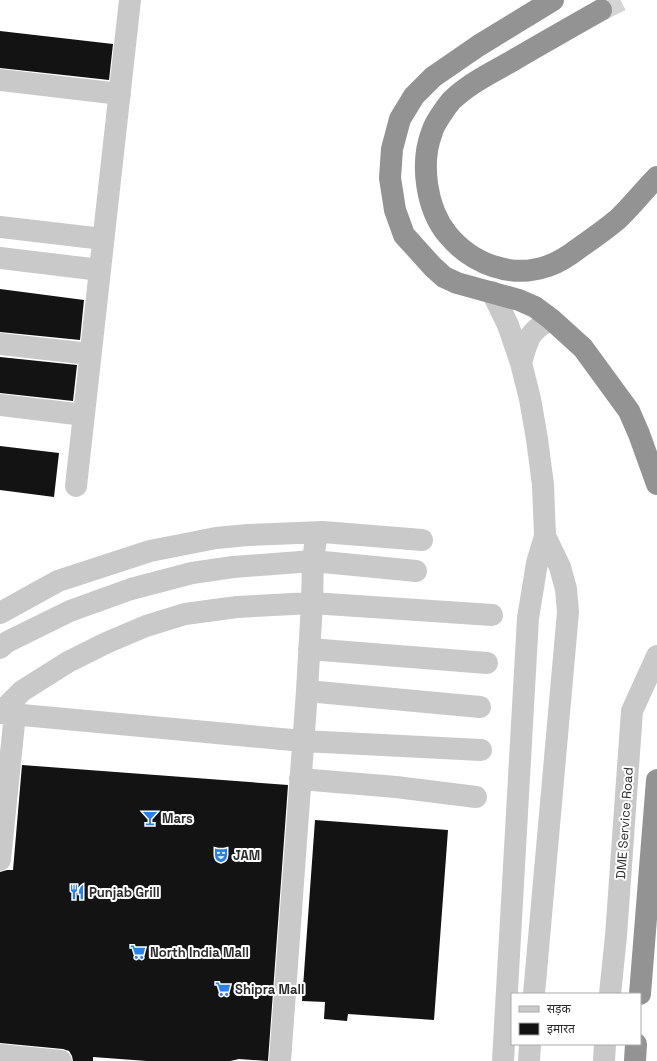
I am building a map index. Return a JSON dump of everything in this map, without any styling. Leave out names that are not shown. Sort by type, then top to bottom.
[{"type":"highway","points":[[553,0],[478,46],[433,77],[414,96],[400,119],[392,149],[390,178],[395,210],[404,235],[433,268],[444,277],[457,283],[519,300],[535,307],[551,319],[583,348],[629,411],[657,484]]},
{"type":"highway","points":[[601,10],[473,83],[451,102],[432,130],[427,151],[426,175],[431,202],[438,219],[448,235],[471,256],[498,268],[515,271],[533,270],[548,266],[563,259],[588,242],[618,218],[657,176]]},
{"type":"highway","points":[[640,993],[657,780]]},
{"type":"highway","points":[[635,1061],[636,1045]]},
{"type":"street","points":[[76,486],[130,0]]},
{"type":"street","points":[[0,80],[120,94]]},
{"type":"street","points":[[0,227],[103,239]]},
{"type":"street","points":[[0,258],[100,270]]},
{"type":"street","points":[[492,292],[508,325],[521,363],[530,399],[543,485],[545,536],[537,563],[528,618],[503,1061]]},
{"type":"street","points":[[521,363],[528,339],[533,331],[551,319]]},
{"type":"street","points":[[0,344],[90,354]]},
{"type":"street","points":[[0,405],[84,415]]},
{"type":"street","points":[[0,613],[58,581],[150,551],[216,538],[323,532],[422,540]]},
{"type":"street","points":[[280,1061],[310,649],[313,561],[316,538],[323,532]]},
{"type":"street","points":[[534,993],[568,612],[566,589],[560,567],[545,536]]},
{"type":"street","points":[[0,648],[7,642],[70,611],[131,589],[192,573],[233,567],[313,561],[416,571]]},
{"type":"street","points":[[0,860],[6,746],[5,713],[22,691],[68,662],[106,643],[146,626],[185,614],[230,608],[312,603],[492,615]]},
{"type":"street","points":[[310,649],[487,663]]},
{"type":"street","name":"DME Service Road","points":[[610,993],[616,936],[632,711],[657,656]]},
{"type":"street","points":[[307,692],[480,708]]},
{"type":"street","points":[[5,713],[303,741],[481,750]]},
{"type":"street","points":[[300,779],[396,787],[476,797]]},
{"type":"street","points":[[529,1061],[530,1045]]},
{"type":"street","points":[[604,1061],[606,1045]]},
{"type":"street","points":[[0,1055],[61,1061]]},
{"type":"building","points":[[0,31],[113,44],[109,80],[0,68]]},
{"type":"building","points":[[0,289],[84,300],[80,340],[0,332]]},
{"type":"building","points":[[0,357],[77,365],[73,401],[0,393]]},
{"type":"building","points":[[0,446],[59,453],[54,497],[0,490]]},
{"type":"building","name":"North India Mall","points":[[22,765],[288,785],[268,1061],[239,1059],[230,1061],[147,1061],[93,1057],[93,1061],[73,1061],[69,1051],[63,1049],[0,1043],[0,872],[13,870]]},
{"type":"building","points":[[315,820],[448,830],[434,1020],[348,1014],[347,1021],[324,1019],[325,1002],[302,1001]]},
{"type":"tunnel","points":[[601,10],[621,0]]},
{"type":"place","name":"Mars","points":[[150,818]]},
{"type":"place","name":"JAM","points":[[221,855]]},
{"type":"place","name":"Punjab Grill","points":[[77,892]]},
{"type":"place","name":"North India Mall","points":[[138,952]]},
{"type":"place","name":"Shipra Mall","points":[[223,989]]}]
